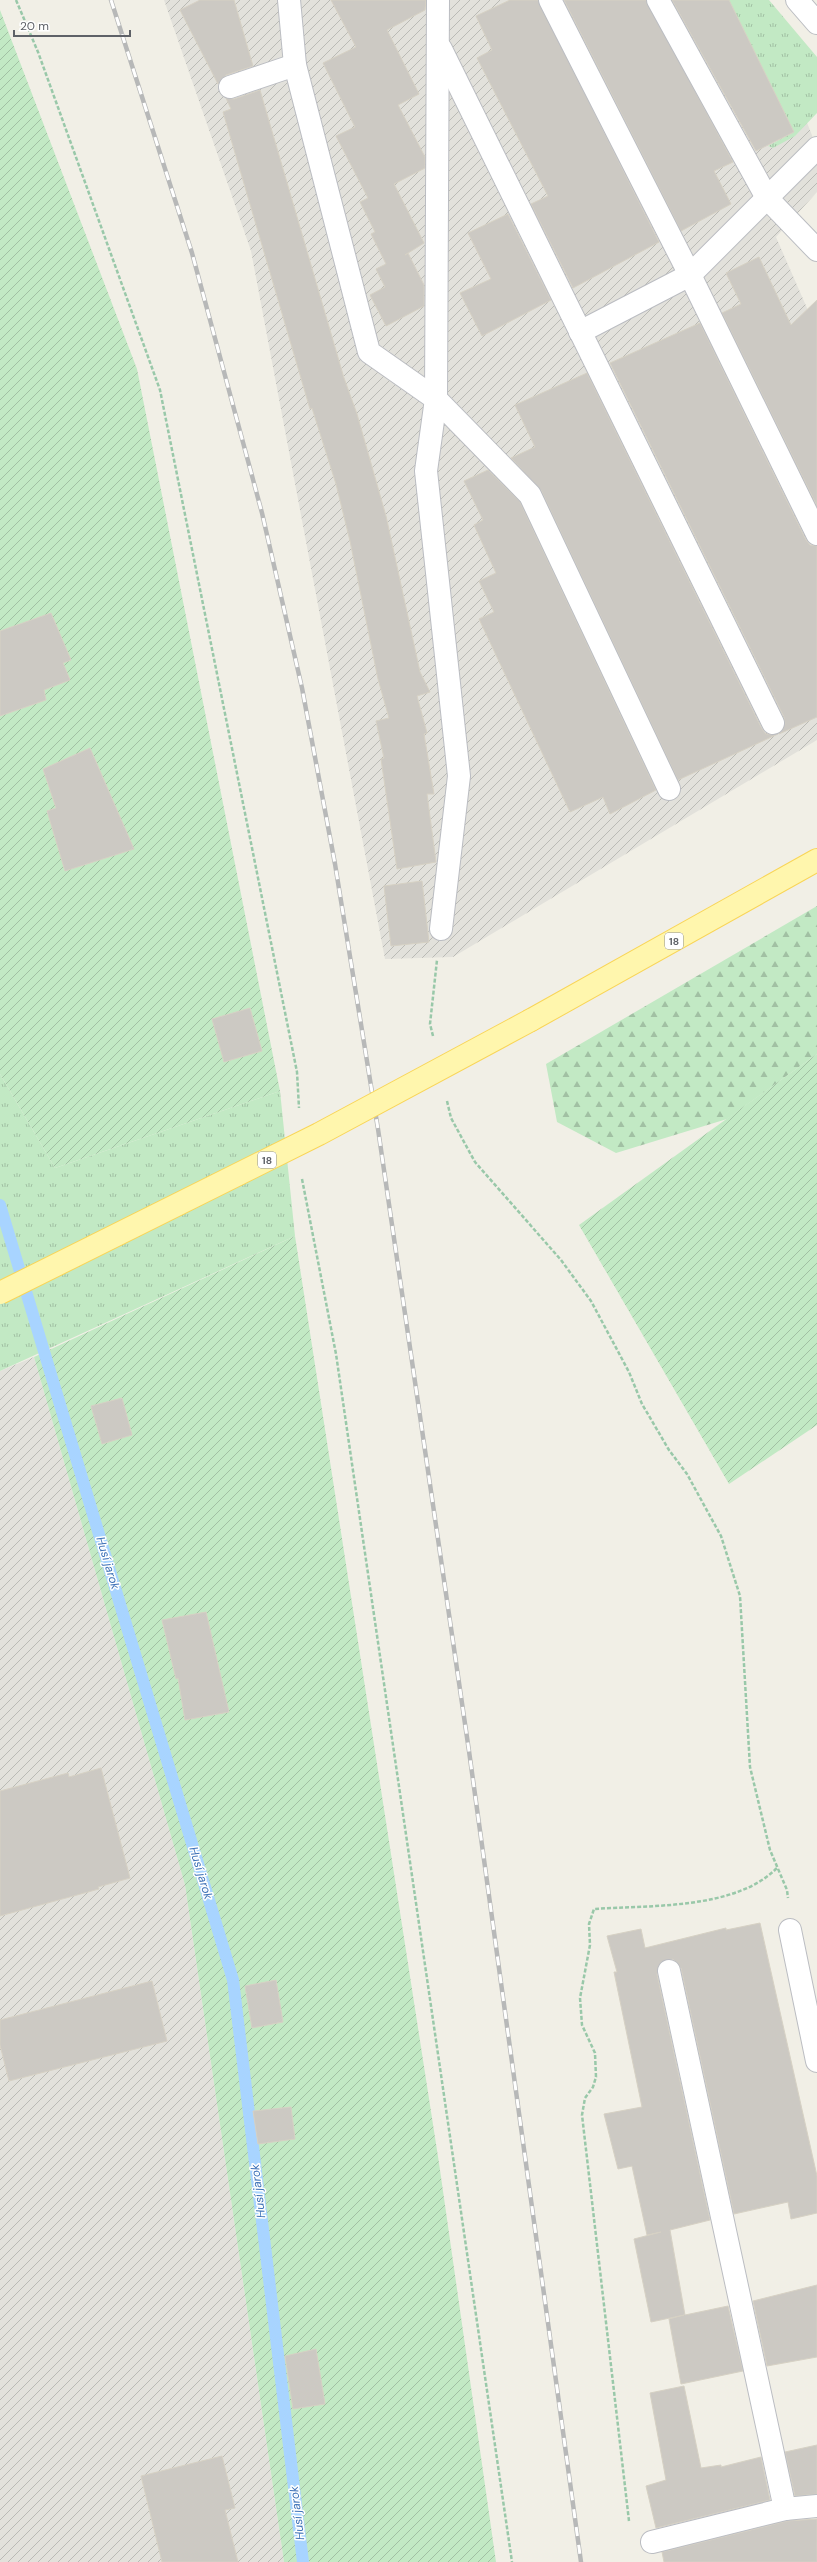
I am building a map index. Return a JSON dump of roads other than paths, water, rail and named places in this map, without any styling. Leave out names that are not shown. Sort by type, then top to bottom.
[{"type":"main road","name":"18","points":[[0,1293],[319,1134],[531,1020],[817,860]]},
{"type":"street","points":[[288,0],[296,65],[369,352],[436,399],[530,495],[669,789]]},
{"type":"street","points":[[438,0],[439,45],[436,399],[426,472],[459,776],[441,929]]},
{"type":"street","points":[[550,0],[690,275],[817,534]]},
{"type":"street","points":[[658,0],[767,198],[817,250]]},
{"type":"street","points":[[797,0],[817,23]]},
{"type":"street","points":[[439,45],[773,723]]},
{"type":"street","points":[[230,87],[296,65]]},
{"type":"street","points":[[580,332],[690,275],[817,148]]},
{"type":"street","points":[[790,1930],[817,2061]]},
{"type":"street","points":[[669,1971],[785,2509]]},
{"type":"street","points":[[652,2542],[785,2509],[817,2506]]},
{"type":"waterway","name":"Husí jarok","points":[[0,1205],[233,1980],[303,2562]]},
{"type":"railway","points":[[111,0],[192,253],[262,513],[302,688],[335,864],[378,1129],[469,1751],[581,2562]]}]
